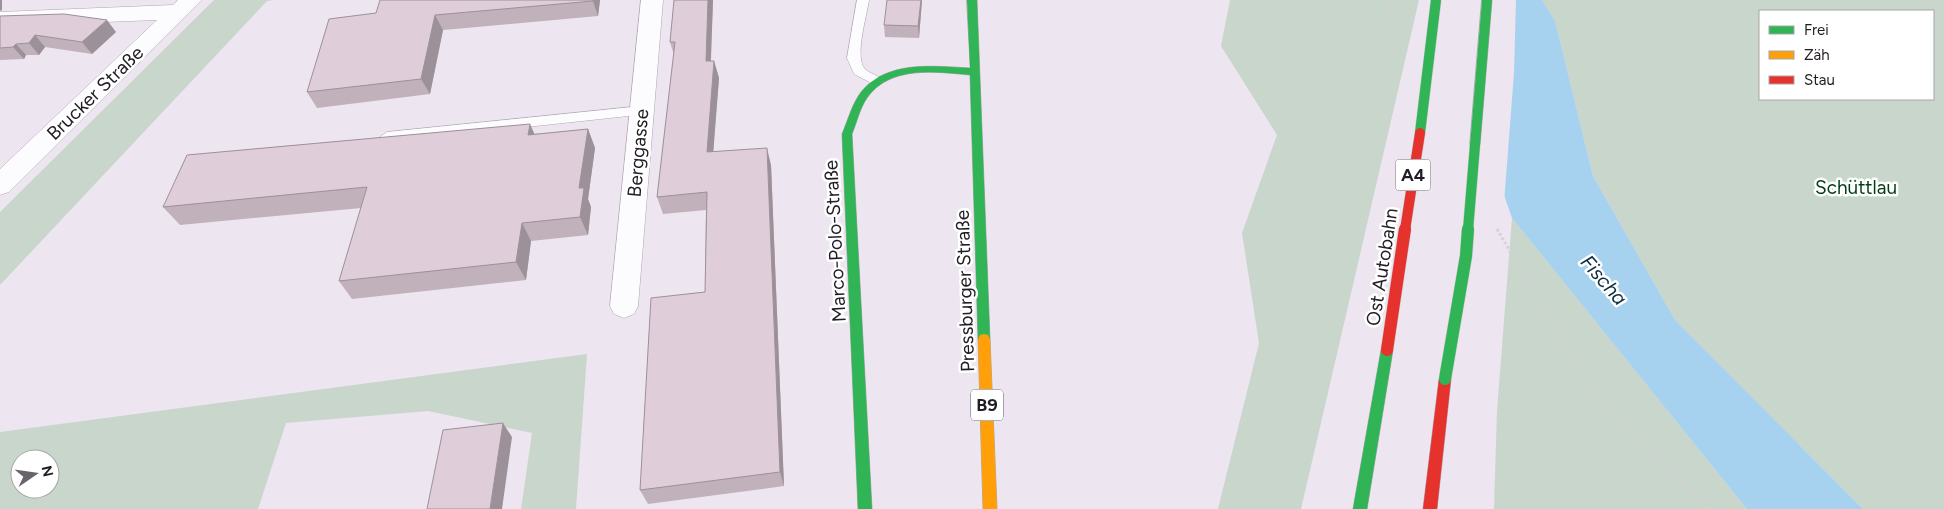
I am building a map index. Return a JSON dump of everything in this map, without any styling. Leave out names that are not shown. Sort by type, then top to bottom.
[{"type":"main road","name":"B9","points":[[972,0],[976,72]]},
{"type":"main road","name":"Ost Autobahn","points":[[1360,509],[1387,350],[1420,133],[1436,0]]},
{"type":"main road","points":[[1430,509],[1445,379],[1466,256],[1487,0]]},
{"type":"main road","name":"Marco-Polo-Straße","points":[[864,509],[848,134],[864,93],[877,82],[909,69],[976,72]]},
{"type":"main road","name":"Pressburger Straße","points":[[976,72],[990,509]]},
{"type":"street","name":"Berggasse","points":[[624,306],[652,0]]},
{"type":"street","points":[[0,19],[185,6]]},
{"type":"street","name":"Brucker Straße","points":[[0,185],[185,6]]},
{"type":"lane","points":[[863,0],[853,58],[859,71],[877,82]]},
{"type":"lane","points":[[370,139],[642,111]]},
{"type":"path","points":[[1388,0],[1405,56]]},
{"type":"path","points":[[1928,0],[1944,15]]},
{"type":"path","points":[[1493,223],[1584,378],[1709,509]]},
{"type":"green space","points":[[214,0],[274,0],[267,1],[0,285],[0,212]]},
{"type":"green space","points":[[1230,0],[1419,0],[1301,509],[1218,509],[1259,343],[1242,233],[1277,135],[1221,46]]},
{"type":"green space","name":"Schüttlau","points":[[1542,0],[1944,0],[1944,509],[1863,509],[1675,320],[1593,176],[1555,21]]},
{"type":"green space","points":[[1512,218],[1747,509],[1494,509],[1497,411]]},
{"type":"green space","points":[[587,354],[576,509],[521,509],[532,433],[428,411],[286,423],[258,509],[0,509],[0,432]]},
{"type":"water","name":"Fischa","points":[[1436,0],[1542,0],[1555,21],[1593,176],[1675,320],[1863,509],[1747,509],[1512,218]]},
{"type":"pier","points":[[1433,0],[1516,0],[1514,73],[1504,203]]},
{"type":"building","points":[[380,0],[593,1],[435,15],[421,79],[307,92],[329,19],[376,13]]},
{"type":"building","points":[[674,0],[708,0],[706,61],[714,61],[707,152],[767,148],[780,472],[640,490],[651,298],[705,292],[707,192],[657,197],[675,42],[670,42]]},
{"type":"building","points":[[887,0],[921,0],[918,26],[884,25]]},
{"type":"building","points":[[64,14],[107,20],[82,42],[35,35],[29,43],[0,48],[0,16]]},
{"type":"building","points":[[530,124],[528,135],[588,129],[579,188],[584,188],[580,217],[522,223],[516,262],[339,281],[367,187],[163,207],[187,155]]},
{"type":"building","points":[[503,423],[490,509],[427,509],[443,430]]},
{"type":"traffic: fast","points":[[972,0],[984,339]]},
{"type":"traffic: fast","points":[[1420,133],[1436,0]]},
{"type":"traffic: fast","points":[[1475,145],[1487,0]]},
{"type":"traffic: fast","points":[[865,509],[847,134],[864,95],[874,84],[886,77],[900,72],[931,69],[975,72]]},
{"type":"traffic: fast","points":[[1445,379],[1466,256],[1475,145]]},
{"type":"traffic: fast","points":[[1360,509],[1387,350]]},
{"type":"traffic: slow","points":[[984,339],[990,509]]},
{"type":"traffic: jam","points":[[1387,350],[1420,133]]},
{"type":"traffic: jam","points":[[1430,509],[1445,379]]}]
